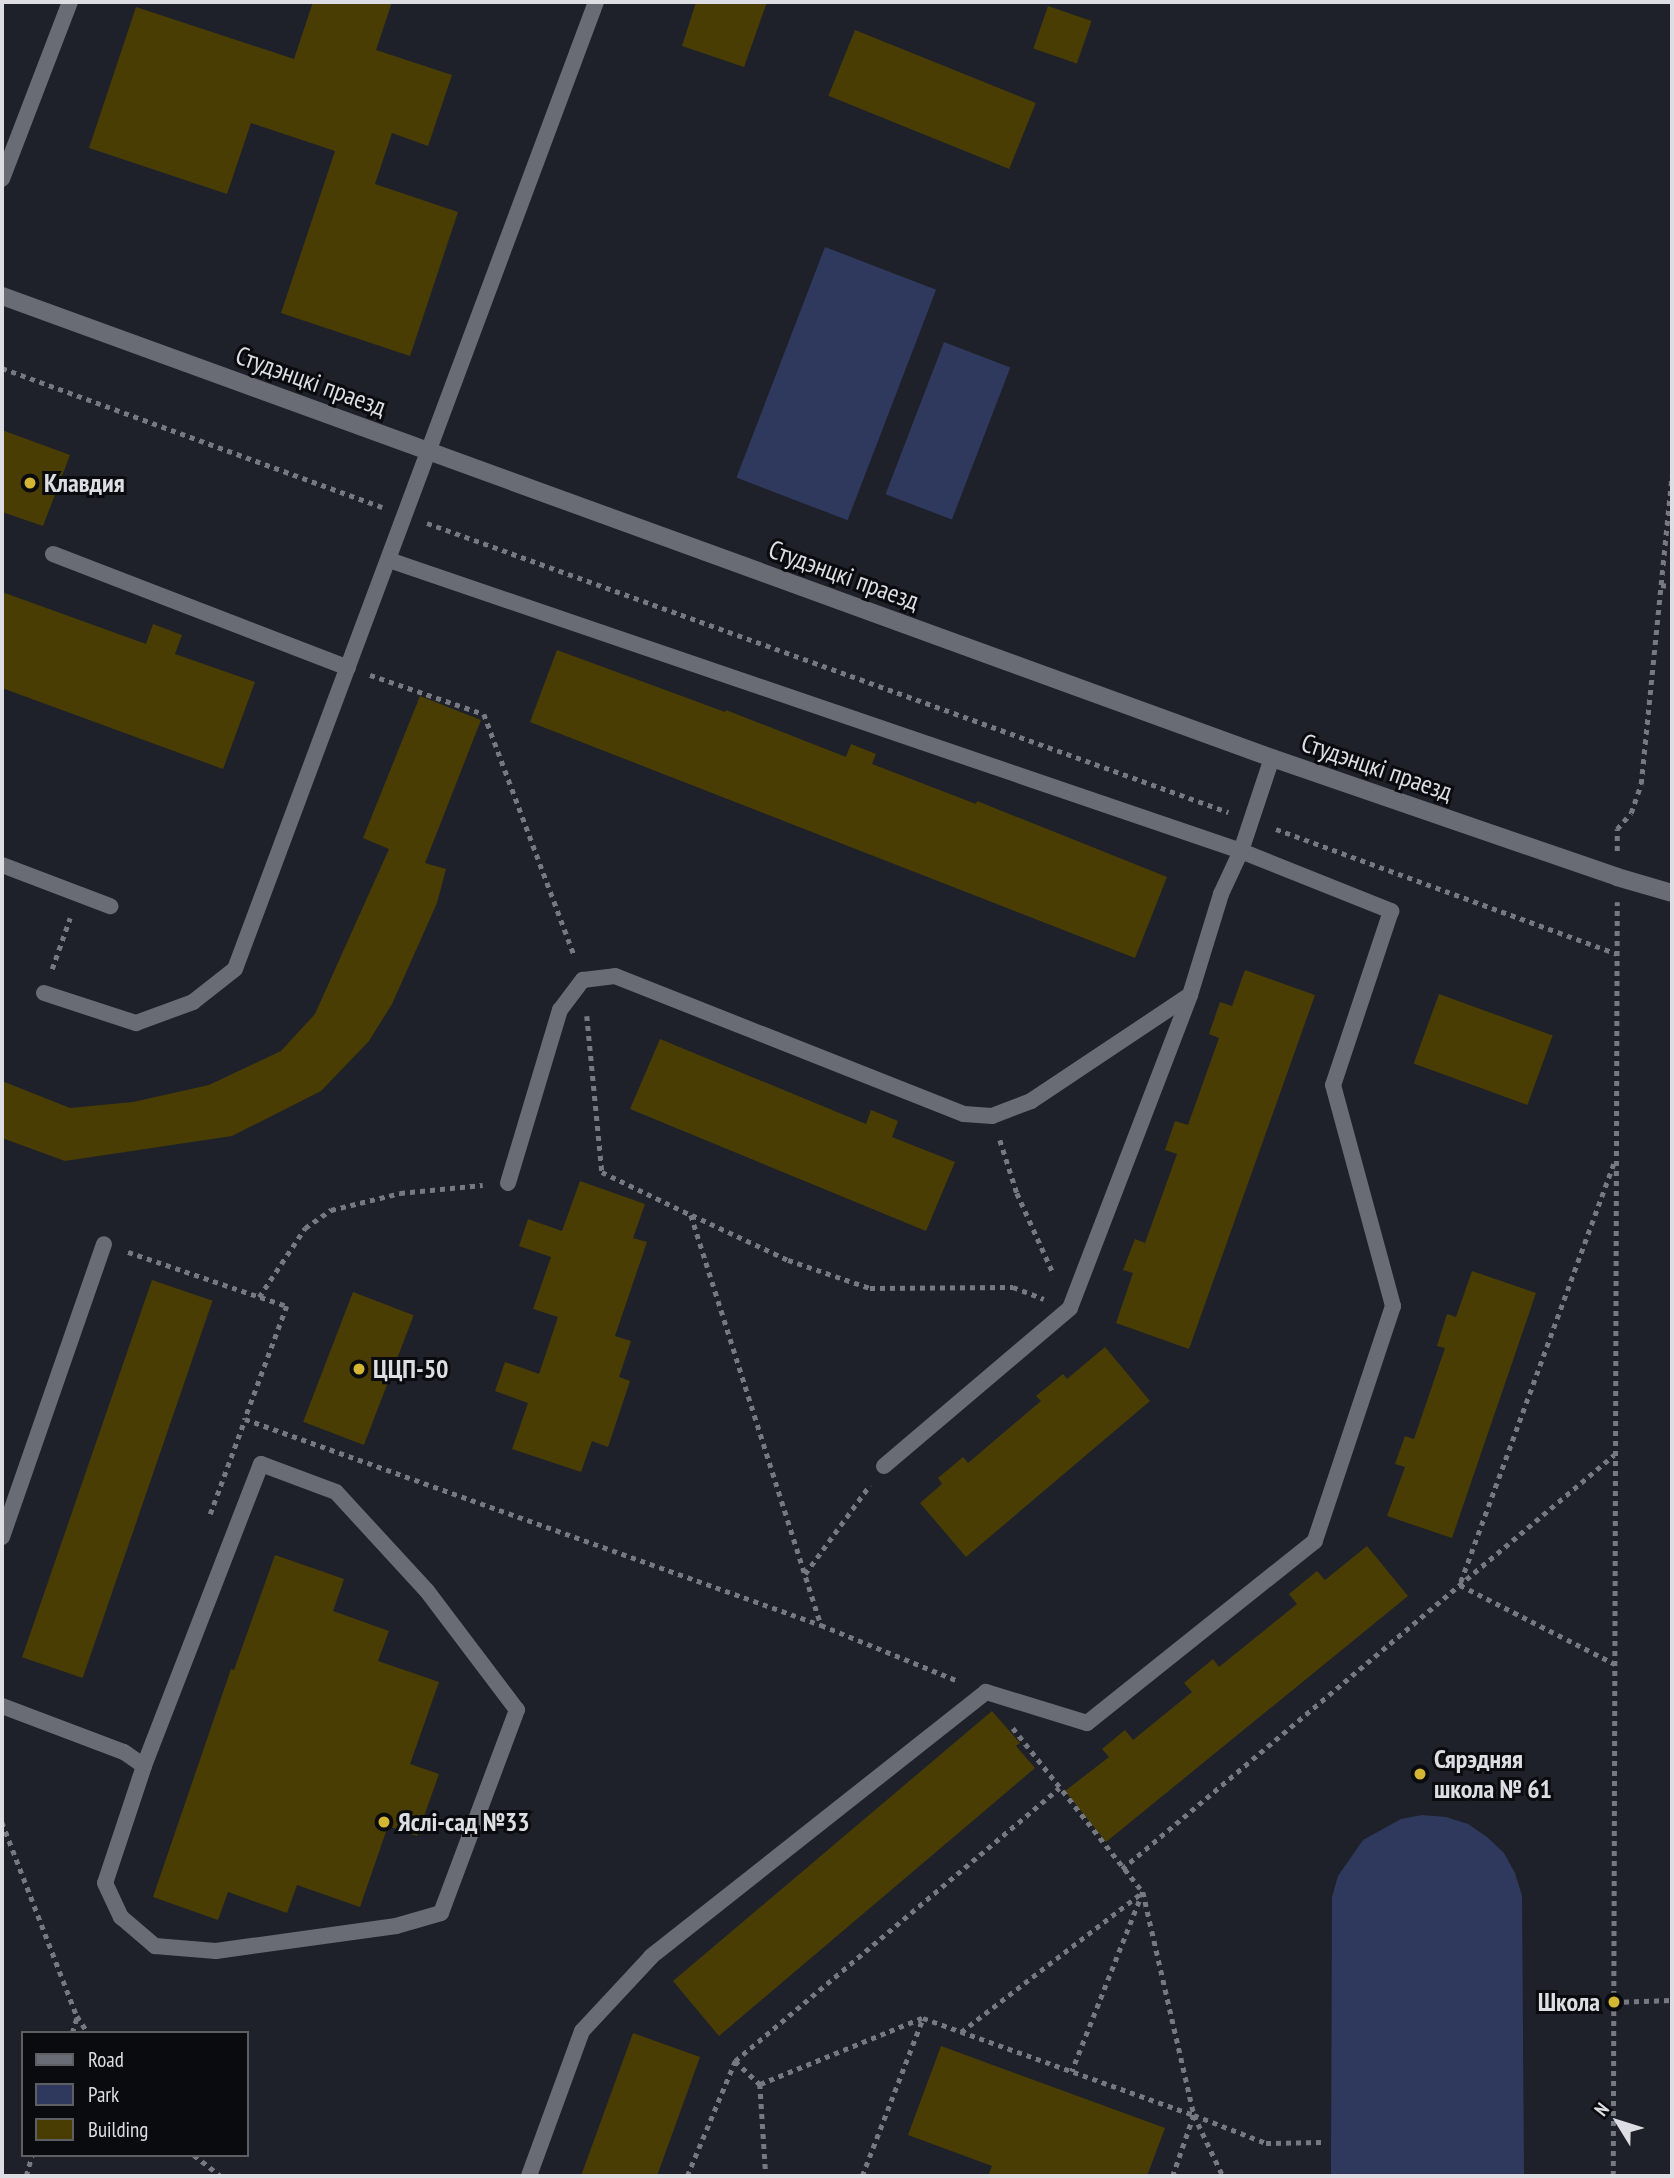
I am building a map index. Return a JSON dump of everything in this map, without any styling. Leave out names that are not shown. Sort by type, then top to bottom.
[{"type":"street","name":"Студэнцкі праезд","points":[[2,296],[1272,758],[1617,877],[1672,893]]},
{"type":"lane","points":[[2,178],[70,2]]},
{"type":"lane","points":[[44,993],[136,1023],[193,1002],[235,969],[596,2]]},
{"type":"lane","points":[[52,554],[348,667]]},
{"type":"lane","points":[[389,560],[1241,851],[1391,911],[1333,1085],[1393,1306],[1315,1542],[1087,1723],[986,1692],[651,1957],[582,2031],[529,2176]]},
{"type":"lane","points":[[884,1466],[1070,1308],[1189,995],[1221,894],[1241,851],[1272,758]]},
{"type":"lane","points":[[2,865],[110,906]]},
{"type":"lane","points":[[508,1183],[560,1010],[583,980],[615,976],[964,1114],[992,1116],[1031,1101],[1189,995]]},
{"type":"lane","points":[[2,1536],[104,1244]]},
{"type":"lane","points":[[261,1464],[336,1492],[427,1591],[517,1710],[441,1913],[396,1926],[216,1951],[155,1946],[121,1917],[105,1883],[144,1766],[261,1464]]},
{"type":"lane","points":[[2,1706],[124,1752],[144,1766]]},
{"type":"path","points":[[2,368],[1617,954]]},
{"type":"path","points":[[1613,2176],[1617,829],[1631,813],[1641,783],[1672,476]]},
{"type":"path","points":[[1661,585],[1670,586]]},
{"type":"path","points":[[348,667],[484,714],[583,980],[603,1172],[788,1260],[870,1288],[1013,1287],[1070,1308]]},
{"type":"path","points":[[44,993],[79,894]]},
{"type":"path","points":[[992,1116],[1017,1193],[1070,1308]]},
{"type":"path","points":[[1460,1585],[1616,1159]]},
{"type":"path","points":[[259,1297],[305,1228],[331,1210],[400,1193],[508,1183]]},
{"type":"path","points":[[691,1215],[821,1625]]},
{"type":"path","points":[[104,1244],[287,1306],[245,1419],[821,1625],[986,1692],[1122,1869],[1143,1892],[1194,2115],[1223,2176]]},
{"type":"path","points":[[1122,1869],[1615,1454]]},
{"type":"path","points":[[805,1575],[884,1466]]},
{"type":"path","points":[[1460,1585],[1615,1664]]},
{"type":"path","points":[[687,2176],[735,2061],[1059,1788]]},
{"type":"path","points":[[2,1822],[77,2016],[87,2031]]},
{"type":"path","points":[[961,2032],[1143,1892]]},
{"type":"path","points":[[1072,2071],[1143,1892]]},
{"type":"path","points":[[1614,2002],[1672,2000]]},
{"type":"path","points":[[73,2031],[77,2016]]},
{"type":"path","points":[[760,2084],[923,2018],[1266,2143],[1322,2142]]},
{"type":"path","points":[[862,2176],[923,2018]]},
{"type":"path","points":[[735,2061],[760,2084],[766,2176]]},
{"type":"path","points":[[1173,2176],[1194,2115]]},
{"type":"path","points":[[26,2176],[32,2157]]},
{"type":"path","points":[[196,2157],[220,2176]]},
{"type":"green space","points":[[825,247],[936,290],[848,520],[736,478]]},
{"type":"green space","points":[[944,342],[1010,367],[952,520],[886,494]]},
{"type":"green space","points":[[1422,1815],[1446,1817],[1468,1824],[1487,1837],[1504,1853],[1515,1873],[1522,1896],[1524,2176],[1331,2176],[1332,1897],[1338,1876],[1363,1840],[1401,1819]]},
{"type":"building","points":[[313,2],[392,2],[376,50],[452,75],[428,146],[392,133],[375,184],[458,212],[410,356],[281,313],[335,151],[251,123],[227,194],[89,148],[136,7],[294,59]]},
{"type":"building","points":[[696,2],[767,2],[744,67],[682,46]]},
{"type":"building","points":[[1048,6],[1091,21],[1077,64],[1033,49]]},
{"type":"building","points":[[855,30],[1036,103],[1009,169],[828,96]]},
{"type":"building","name":"Клавдия","points":[[2,430],[70,455],[43,526],[2,512]]},
{"type":"building","points":[[2,592],[146,644],[153,624],[182,635],[175,654],[255,682],[223,769],[2,688]]},
{"type":"building","points":[[557,650],[725,712],[726,710],[846,757],[851,744],[876,754],[872,764],[976,804],[977,801],[1167,877],[1135,958],[530,722]]},
{"type":"building","points":[[420,696],[481,720],[425,863],[446,869],[437,903],[392,1004],[369,1041],[321,1091],[232,1136],[65,1161],[2,1138],[2,1081],[70,1108],[133,1102],[209,1085],[281,1051],[315,1014],[389,849],[363,838]]},
{"type":"building","points":[[1245,970],[1315,995],[1189,1349],[1116,1323],[1133,1273],[1123,1270],[1135,1239],[1145,1243],[1177,1154],[1165,1150],[1175,1121],[1188,1125],[1219,1038],[1209,1034],[1220,1002],[1232,1006]]},
{"type":"building","points":[[1439,994],[1553,1035],[1527,1105],[1414,1064]]},
{"type":"building","points":[[660,1039],[866,1124],[871,1110],[898,1121],[892,1137],[955,1162],[926,1231],[630,1109]]},
{"type":"building","points":[[580,1181],[645,1204],[633,1238],[647,1242],[615,1336],[631,1341],[619,1377],[630,1381],[608,1447],[592,1441],[581,1472],[512,1449],[528,1403],[495,1391],[505,1362],[539,1374],[558,1317],[533,1309],[551,1257],[519,1246],[528,1219],[562,1231]]},
{"type":"building","points":[[1472,1271],[1536,1293],[1452,1538],[1387,1516],[1405,1467],[1395,1464],[1405,1436],[1414,1439],[1445,1348],[1437,1346],[1447,1314],[1456,1317]]},
{"type":"building","points":[[152,1280],[213,1301],[83,1678],[22,1657]]},
{"type":"building","name":"ЦЦП-50","points":[[353,1292],[414,1315],[364,1445],[303,1422]]},
{"type":"building","points":[[1105,1347],[1150,1401],[966,1557],[920,1503],[942,1484],[938,1478],[963,1457],[968,1463],[1041,1401],[1036,1396],[1063,1374],[1067,1379]]},
{"type":"building","points":[[1367,1546],[1408,1596],[1106,1842],[1065,1791],[1109,1757],[1102,1749],[1125,1730],[1133,1740],[1192,1692],[1184,1683],[1213,1659],[1219,1667],[1297,1604],[1289,1594],[1317,1571],[1325,1580]]},
{"type":"building","name":"Яслі-сад №33","points":[[275,1555],[344,1579],[333,1611],[389,1631],[378,1661],[439,1682],[410,1764],[439,1774],[417,1836],[388,1826],[360,1907],[297,1885],[287,1913],[228,1892],[218,1920],[153,1897],[231,1669],[234,1670]]},
{"type":"building","points":[[992,1711],[1020,1743],[1016,1746],[1035,1768],[719,2036],[673,1981]]},
{"type":"building","points":[[633,2033],[700,2057],[657,2176],[581,2176]]},
{"type":"building","points":[[941,2046],[1165,2128],[1147,2176],[988,2176],[992,2166],[908,2135]]},
{"type":"place","name":"Клавдия","points":[[30,483]]},
{"type":"place","name":"ЦЦП-50","points":[[359,1369]]},
{"type":"place","name":"Сярэдняя школа № 61","points":[[1420,1774]]},
{"type":"place","name":"Яслі-сад №33","points":[[384,1822]]},
{"type":"place","name":"Школа","points":[[1614,2002]]}]
